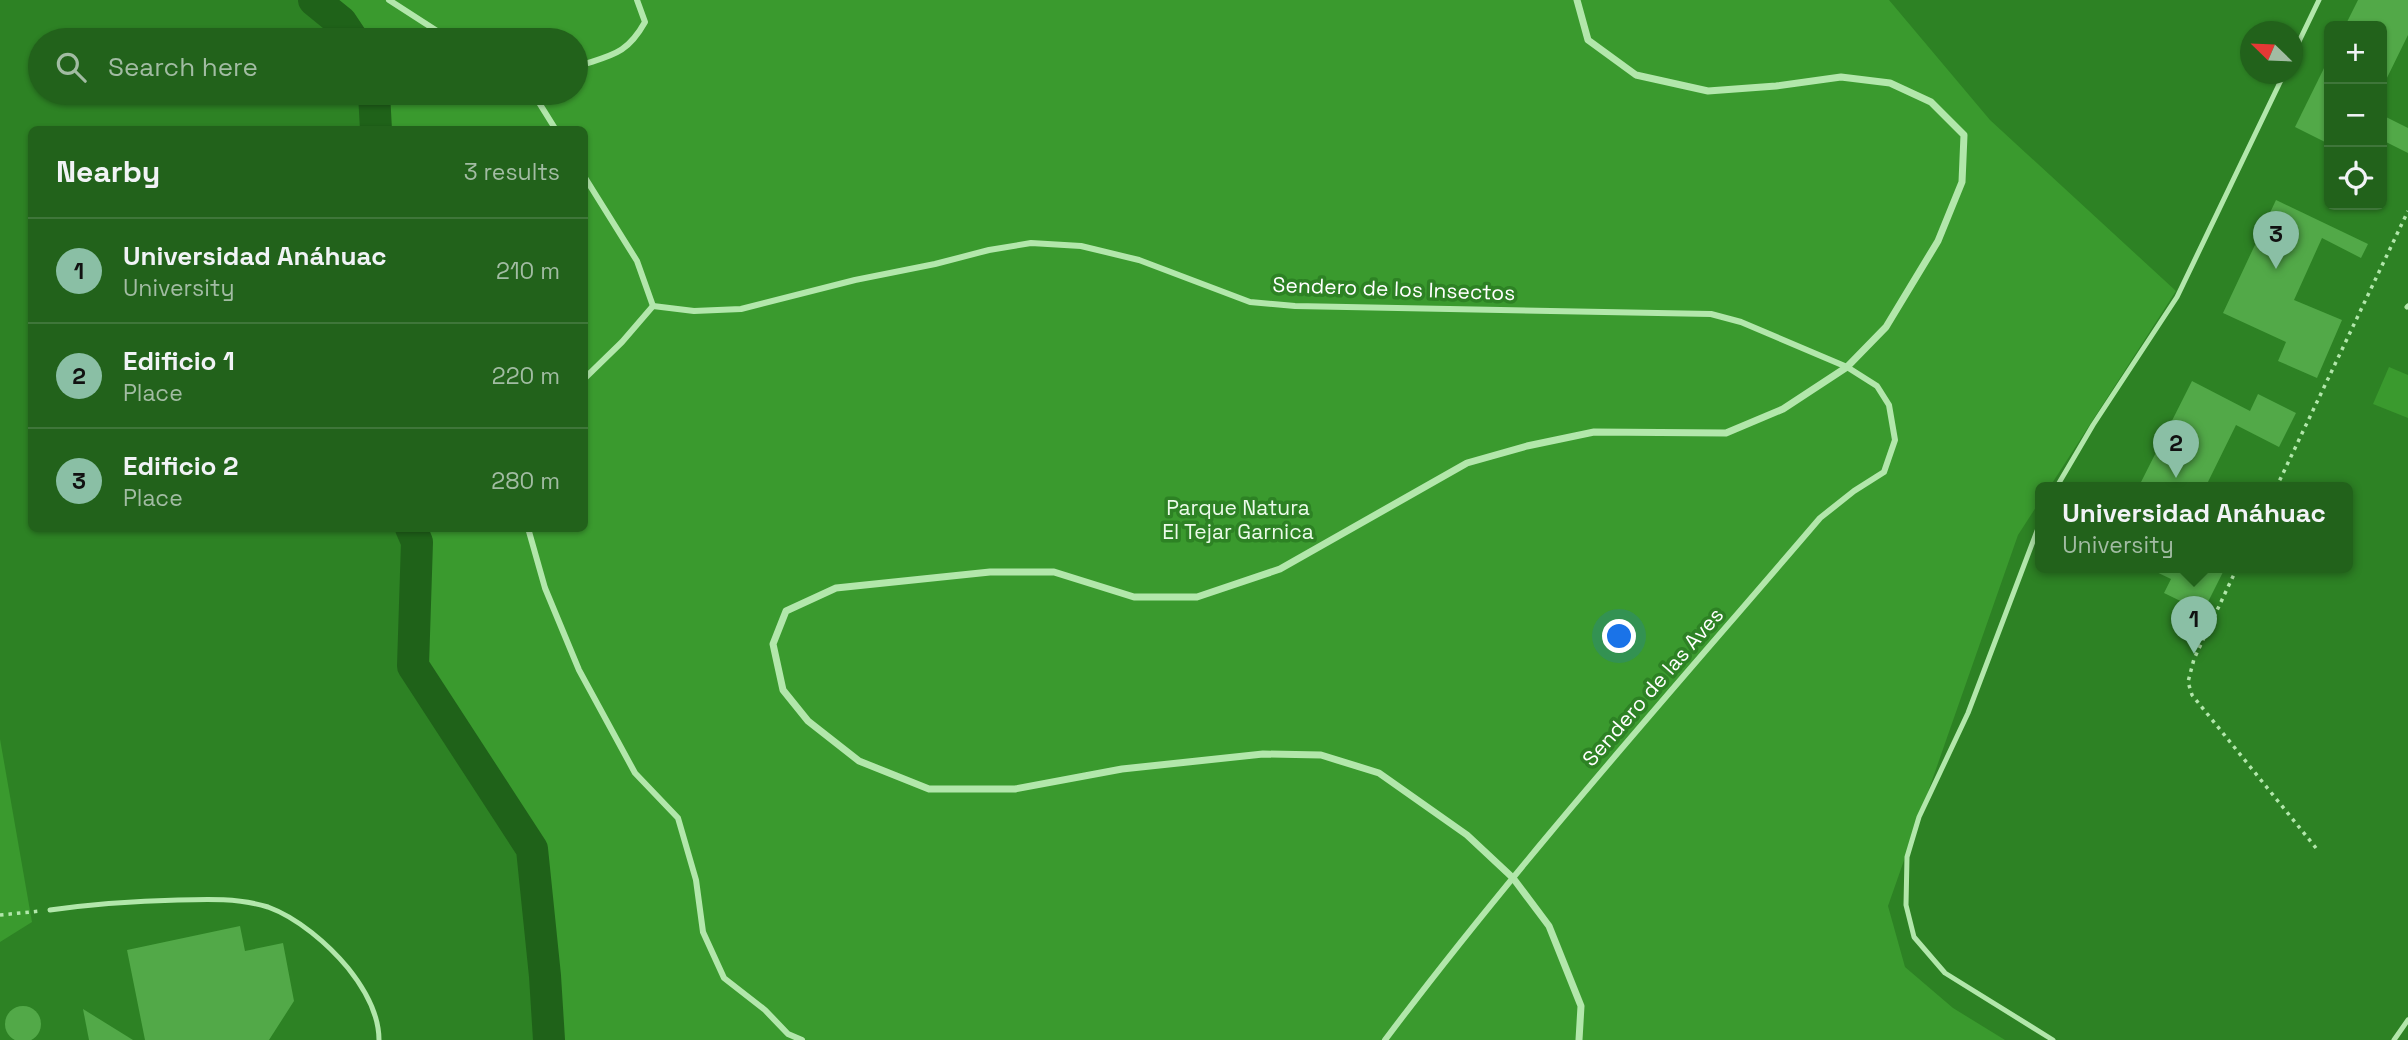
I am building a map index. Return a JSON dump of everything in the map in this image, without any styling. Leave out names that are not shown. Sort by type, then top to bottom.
[{"type":"street","points":[[389,0],[432,28]]},
{"type":"street","points":[[588,63],[617,53],[634,41],[645,22],[637,0]]},
{"type":"street","points":[[1577,0],[1588,40],[1636,75],[1707,91],[1776,86],[1841,77],[1891,83],[1931,102],[1964,135],[1962,182],[1938,241],[1886,327],[1847,367],[1783,409],[1726,433],[1594,432],[1527,446],[1467,463],[1280,569],[1197,597],[1134,597],[1054,572],[990,572],[880,583],[836,588],[786,611],[773,645],[783,690],[808,721],[859,761],[929,789],[1015,789],[1122,769],[1263,754],[1321,755],[1379,773],[1467,835],[1513,878],[1549,926],[1581,1006],[1580,1040]]},
{"type":"street","points":[[540,105],[554,126]]},
{"type":"street","points":[[588,182],[637,261],[653,306],[588,375]]},
{"type":"street","name":"Sendero de los Insectos","points":[[653,306],[694,311],[740,309],[855,279],[1031,243],[1081,246],[1139,260],[1250,302],[1284,305],[1712,314],[1741,322],[1847,367]]},
{"type":"street","name":"Sendero de las Aves","points":[[1385,1040],[1452,951],[1820,518],[1884,472],[1895,440],[1889,405],[1877,386],[1847,367]]},
{"type":"street","points":[[529,532],[545,588],[579,670],[635,773],[678,818],[696,880],[703,932],[724,978],[765,1010],[788,1034],[802,1040]]},
{"type":"lane","points":[[2303,33],[2319,0]]},
{"type":"lane","points":[[2060,482],[2093,425],[2177,297],[2279,84]]},
{"type":"lane","points":[[2035,536],[1968,713],[1919,817],[1907,857],[1906,905],[1914,937],[1945,973],[2053,1040]]},
{"type":"lane","points":[[50,910],[114,902],[191,899],[236,900],[270,908],[302,926],[334,951],[366,990],[380,1040]]},
{"type":"lane","points":[[2395,1040],[2408,1020]]},
{"type":"path","points":[[2279,482],[2408,211]]},
{"type":"path","points":[[2235,573],[2194,659],[2188,682],[2192,695],[2316,848]]},
{"type":"path","points":[[0,915],[50,910]]},
{"type":"green space","name":"Parque Natura El Tejar Garnica","points":[[300,0],[1889,0],[1990,120],[2176,291],[2053,482],[2035,482],[2035,509],[2018,535],[1888,906],[1905,967],[1953,1008],[2005,1040],[552,1040],[531,982],[537,858],[509,806],[444,743],[436,694],[406,657],[403,592],[411,532],[588,532],[588,126],[371,126],[371,105],[588,105],[588,28],[348,28],[342,20]]},
{"type":"green space","points":[[2389,367],[2408,375],[2408,418],[2373,404]]},
{"type":"green space","points":[[0,739],[32,922],[0,942]]},
{"type":"building","points":[[2358,0],[2408,0],[2408,35],[2387,78],[2387,21],[2348,21]]},
{"type":"building","points":[[2324,68],[2324,142],[2295,127]]},
{"type":"building","points":[[2387,118],[2408,128],[2408,153],[2387,142]]},
{"type":"building","points":[[2276,200],[2368,244],[2361,258],[2322,238],[2294,300],[2342,320],[2317,378],[2278,361],[2286,342],[2223,313]]},
{"type":"building","points":[[2192,381],[2250,411],[2258,394],[2296,413],[2279,447],[2236,425],[2208,482],[2141,482]]},
{"type":"building","points":[[2158,573],[2222,573],[2203,612],[2164,593],[2171,579]]},
{"type":"building","points":[[240,926],[245,951],[283,943],[294,1001],[269,1040],[145,1040],[127,950]]},
{"type":"building","points":[[16,1007],[30,1007],[40,1017],[40,1031],[30,1041],[16,1041],[6,1031],[6,1017]]},
{"type":"building","points":[[83,1009],[133,1040],[89,1040]]},
{"type":"waterway","points":[[314,0],[345,28]]},
{"type":"waterway","points":[[375,105],[376,126]]},
{"type":"waterway","points":[[413,532],[417,542],[413,666],[532,849],[549,1040]]},
{"type":"place","name":"Edificio 2","points":[[2276,269]]},
{"type":"place","name":"Edificio 1","points":[[2176,478]]},
{"type":"place","name":"Universidad Anáhuac","points":[[2194,654]]}]
